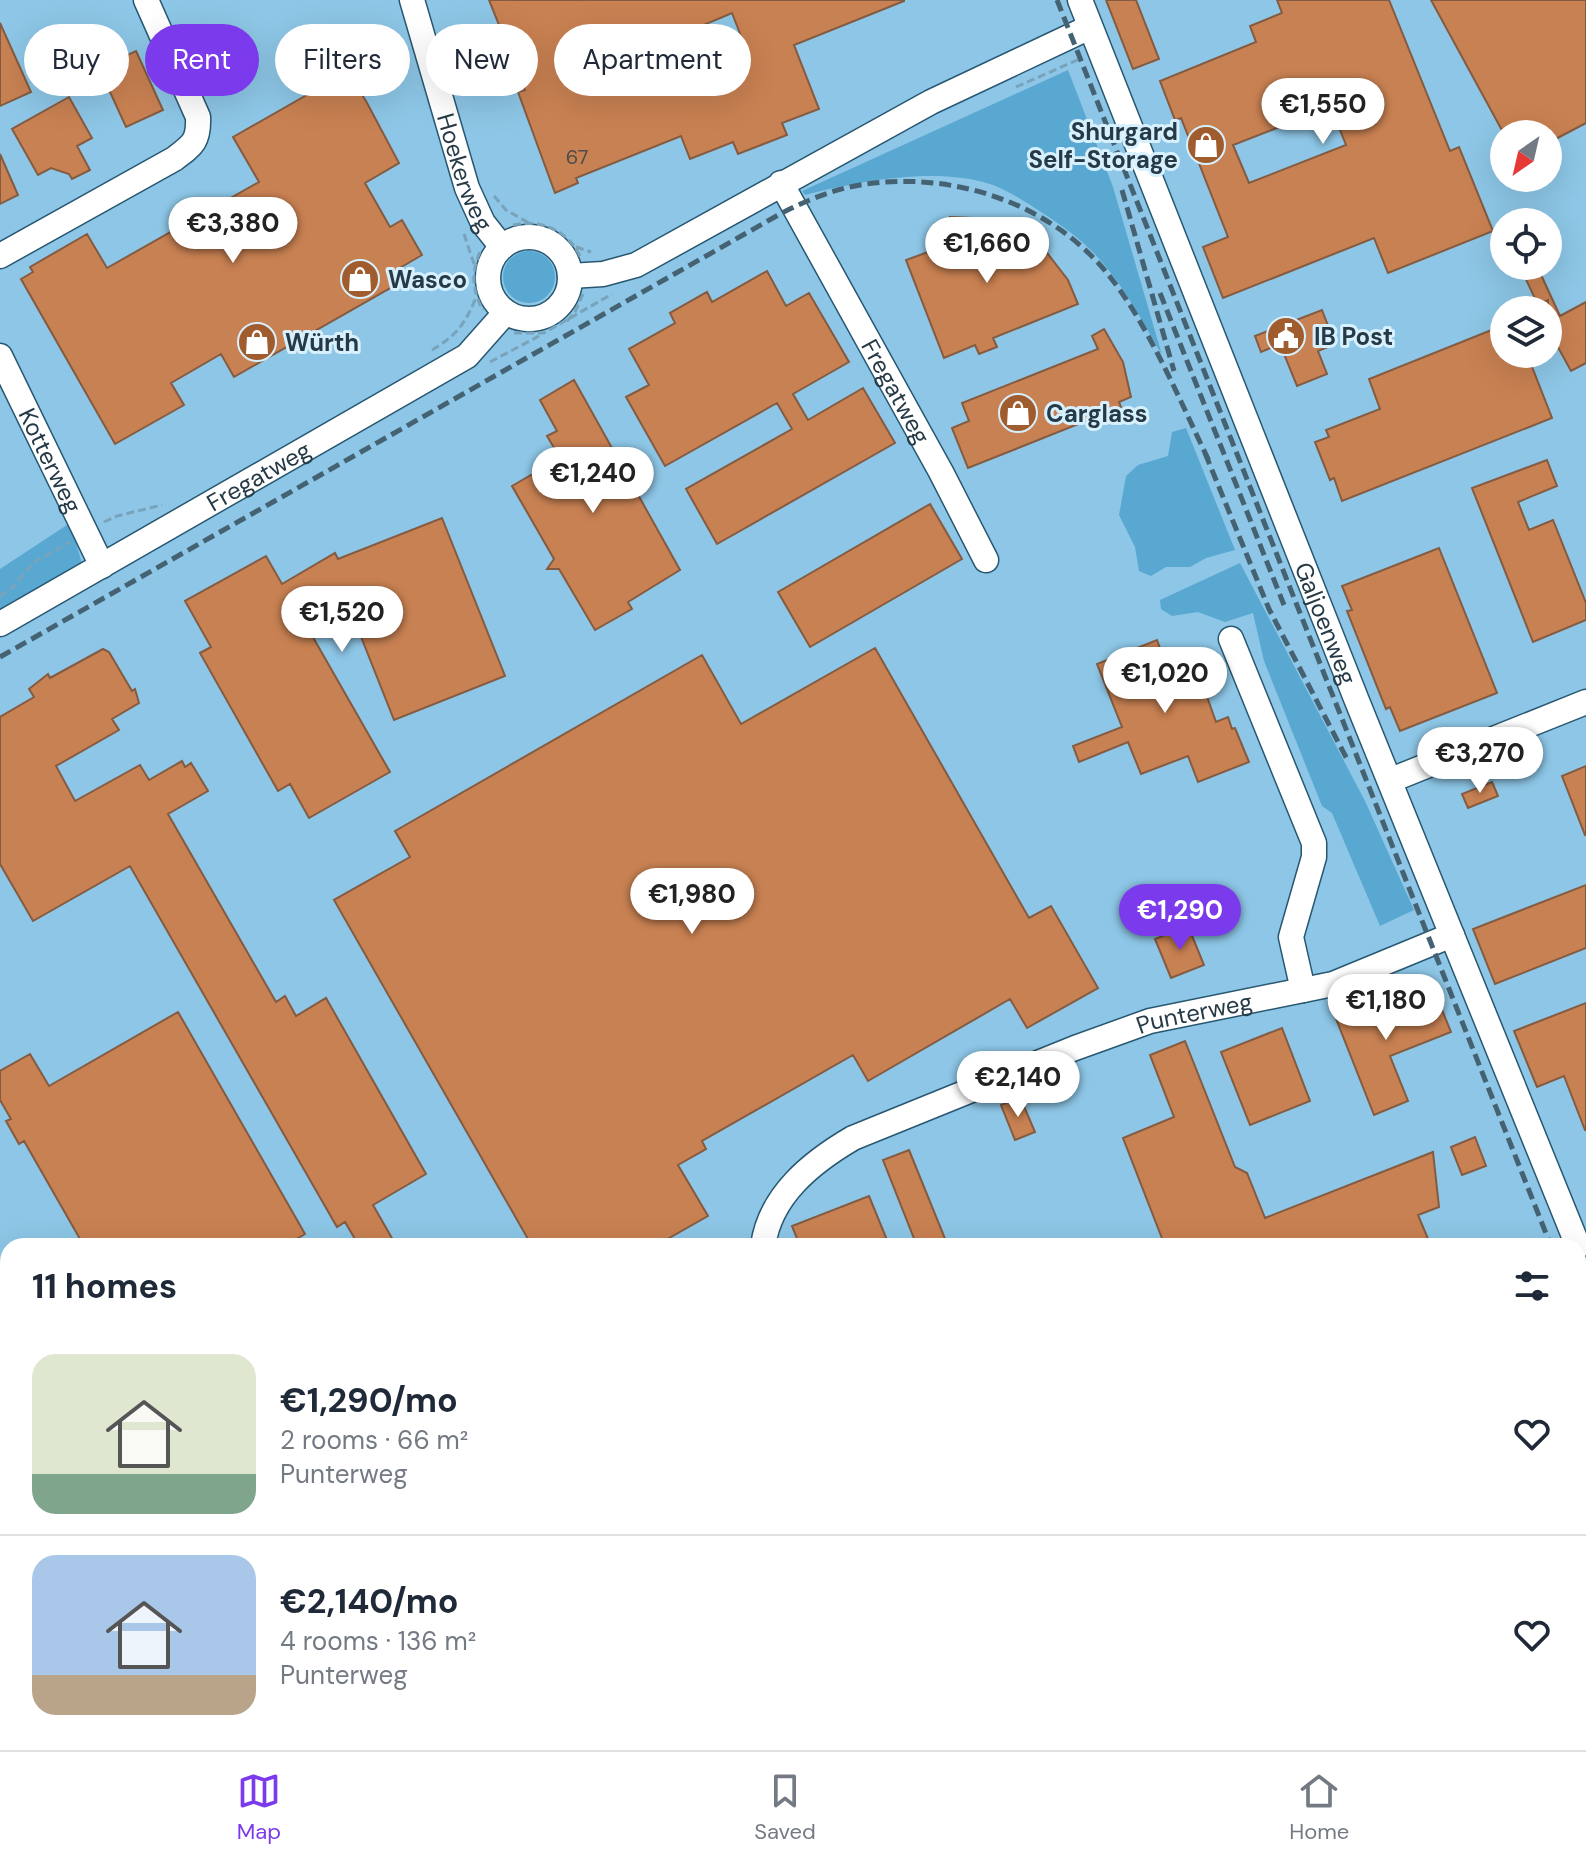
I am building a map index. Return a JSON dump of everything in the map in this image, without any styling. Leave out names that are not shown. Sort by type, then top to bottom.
[{"type":"street","points":[[0,256],[174,159],[189,148],[199,135],[198,117],[146,0]]},
{"type":"street","name":"Hoekerweg","points":[[412,0],[467,188],[483,223],[498,242]]},
{"type":"street","name":"Galjoenweg","points":[[1080,0],[1357,701],[1575,1238]]},
{"type":"street","points":[[578,276],[618,271],[636,265],[931,102],[1090,27]]},
{"type":"street","name":"Fregatweg","points":[[781,183],[941,472],[986,560]]},
{"type":"street","points":[[524,237],[549,242],[578,276],[549,314],[532,319],[501,318],[488,281],[498,242],[524,237]]},
{"type":"street","name":"Fregatweg","points":[[0,624],[467,356],[501,318]]},
{"type":"street","name":"Kotterweg","points":[[0,356],[102,566]]},
{"type":"street","points":[[1231,639],[1314,843],[1314,857],[1291,937],[1303,990]]},
{"type":"street","points":[[1391,780],[1586,702]]},
{"type":"street","name":"Punterweg","points":[[765,1238],[776,1209],[797,1178],[820,1158],[853,1138],[1150,1021],[1333,984],[1452,935]]},
{"type":"path","name":"Hoekerweg","points":[[495,196],[506,210],[529,223],[542,224],[566,237],[583,261],[578,276]]},
{"type":"path","points":[[529,223],[516,224],[498,242],[485,245],[475,267],[473,282],[476,297],[488,317],[501,318],[524,335],[544,333]]},
{"type":"path","points":[[489,363],[556,328],[575,312],[581,301],[578,276]]},
{"type":"path","points":[[424,355],[458,333],[476,297]]},
{"type":"path","name":"Fregatweg","points":[[0,596],[13,587],[33,563],[111,518],[147,511],[171,502]]},
{"type":"shaded area","points":[[0,0],[1586,0],[1586,1238],[0,1238]]},
{"type":"shaded area","points":[[1068,70],[1113,187],[1162,355],[1127,296],[1095,255],[1057,223],[993,185],[971,179],[923,176],[874,181],[805,195],[802,191]]},
{"type":"shaded area","points":[[529,251],[548,258],[555,277],[548,296],[529,303],[510,296],[503,277],[510,258]]},
{"type":"shaded area","points":[[1186,428],[1235,550],[1206,558],[1190,567],[1166,567],[1151,576],[1139,571],[1135,547],[1119,515],[1126,476],[1138,465],[1168,456],[1172,432]]},
{"type":"shaded area","points":[[70,523],[83,567],[0,614],[0,569]]},
{"type":"shaded area","points":[[1240,563],[1365,801],[1414,910],[1380,926],[1332,813],[1322,806],[1264,661],[1253,613],[1225,622],[1198,612],[1172,616],[1161,609],[1160,600]]},
{"type":"building","points":[[489,0],[904,0],[794,45],[819,109],[782,123],[787,135],[738,154],[733,142],[690,159],[681,136],[576,178],[578,183],[555,193],[519,96],[538,96],[538,24],[499,24]]},
{"type":"building","points":[[1106,0],[1136,0],[1159,59],[1133,69]]},
{"type":"building","points":[[1277,0],[1389,0],[1450,151],[1459,147],[1490,224],[1490,232],[1388,273],[1374,238],[1223,298],[1203,247],[1228,237],[1181,118],[1175,120],[1160,81],[1256,42],[1250,26],[1282,13]],"holes":[[[1331,107],[1346,145],[1249,183],[1233,145]]]},
{"type":"building","points":[[1431,0],[1586,0],[1586,123],[1562,136],[1562,120],[1496,120]]},
{"type":"building","points":[[0,23],[24,76],[24,95],[0,106]]},
{"type":"building","points":[[136,51],[145,71],[145,96],[157,96],[163,110],[126,127],[112,96],[129,96],[129,54]]},
{"type":"building","points":[[305,96],[363,96],[399,163],[365,183],[390,227],[402,220],[422,255],[393,272],[399,283],[234,377],[221,354],[171,383],[184,405],[115,444],[21,279],[33,272],[30,267],[87,234],[107,268],[259,182],[233,137]]},
{"type":"building","points":[[69,97],[92,138],[77,146],[90,170],[72,179],[69,174],[51,168],[38,175],[12,129]]},
{"type":"building","points":[[0,154],[18,195],[0,204]]},
{"type":"building","points":[[950,217],[999,223],[1034,241],[1068,280],[1078,304],[993,338],[997,347],[979,354],[975,345],[944,358],[906,260],[953,243]]},
{"type":"building","points":[[767,271],[786,306],[809,293],[849,362],[793,394],[808,420],[863,388],[895,443],[717,544],[686,489],[792,429],[777,403],[665,466],[626,397],[649,385],[629,349],[675,323],[670,313],[707,292],[712,302]]},
{"type":"building","points":[[1526,280],[1543,280],[1551,296],[1534,296]]},
{"type":"building","points":[[1586,302],[1586,363],[1571,371],[1562,355],[1562,315]]},
{"type":"building","points":[[1322,310],[1335,344],[1318,351],[1327,374],[1297,386],[1280,344],[1261,352],[1255,336]]},
{"type":"building","points":[[1104,329],[1123,362],[1131,397],[1119,402],[1121,407],[968,468],[952,428],[969,421],[962,403],[1098,349],[1092,336]]},
{"type":"building","points":[[1490,331],[1490,368],[1532,368],[1552,418],[1342,501],[1315,442],[1329,437],[1326,430],[1380,409],[1369,379]]},
{"type":"building","points":[[574,380],[680,570],[628,602],[632,609],[595,630],[559,569],[547,569],[554,559],[512,486],[560,458],[547,436],[557,431],[540,400]]},
{"type":"building","points":[[1547,460],[1557,486],[1518,502],[1529,530],[1553,520],[1586,603],[1586,620],[1533,642],[1472,488]]},
{"type":"building","points":[[930,504],[962,559],[810,647],[778,592]]},
{"type":"building","points":[[442,518],[505,676],[394,720],[350,609],[310,632],[390,772],[309,818],[290,784],[278,791],[200,653],[211,647],[185,601],[266,556],[282,584],[335,553],[338,559]]},
{"type":"building","points":[[1439,548],[1497,693],[1400,731],[1390,707],[1386,709],[1347,611],[1352,610],[1342,586]]},
{"type":"building","points":[[1157,640],[1164,659],[1190,649],[1216,722],[1228,717],[1249,762],[1198,782],[1188,756],[1141,774],[1128,742],[1079,762],[1073,746],[1122,727],[1097,664]]},
{"type":"building","points":[[875,648],[1029,918],[1051,906],[1098,988],[1027,1028],[1010,999],[868,1081],[853,1055],[702,1141],[706,1149],[678,1165],[708,1216],[669,1238],[527,1238],[334,900],[410,857],[395,831],[702,655],[741,724]]},
{"type":"building","points":[[103,649],[109,652],[132,691],[135,689],[139,703],[112,719],[119,730],[56,766],[75,801],[140,765],[149,780],[182,761],[185,767],[191,763],[208,791],[168,814],[276,1002],[285,996],[296,1016],[326,998],[426,1174],[373,1205],[392,1238],[354,1238],[345,1222],[337,1227],[130,866],[33,921],[0,864],[0,717],[34,697],[29,689],[48,674],[50,678]]},
{"type":"building","points":[[1586,766],[1586,835],[1585,835],[1562,776]]},
{"type":"building","points":[[1492,782],[1498,796],[1468,808],[1462,794]]},
{"type":"building","points":[[1586,885],[1586,948],[1495,984],[1473,929]]},
{"type":"building","points":[[1188,926],[1204,965],[1171,978],[1155,939]]},
{"type":"building","points":[[1365,992],[1374,1015],[1436,995],[1451,1032],[1390,1056],[1408,1101],[1374,1115],[1331,1006]]},
{"type":"building","points":[[1586,1003],[1585,1130],[1564,1076],[1537,1087],[1514,1031]]},
{"type":"building","points":[[178,1012],[305,1234],[298,1238],[79,1238],[24,1141],[19,1144],[6,1121],[11,1119],[0,1100],[0,1071],[30,1054],[49,1086]]},
{"type":"building","points":[[1282,1028],[1310,1101],[1250,1125],[1221,1052]]},
{"type":"building","points":[[1185,1041],[1235,1167],[1247,1173],[1265,1218],[1433,1152],[1439,1207],[1418,1215],[1428,1238],[1162,1238],[1123,1138],[1174,1117],[1150,1055]]},
{"type":"building","points":[[1020,1097],[1035,1132],[1015,1140],[1001,1105]]},
{"type":"building","points":[[1475,1137],[1486,1166],[1462,1175],[1451,1147]]},
{"type":"building","points":[[909,1150],[945,1238],[914,1238],[883,1160]]},
{"type":"building","points":[[869,1196],[886,1238],[797,1238],[792,1226]]},
{"type":"railway","points":[[1057,0],[1548,1238]]},
{"type":"railway","points":[[0,657],[780,214],[818,196],[860,185],[928,182],[962,188],[996,197],[1057,227],[1107,273],[1137,316],[1209,461]]},
{"type":"railway","points":[[1122,190],[1174,371]]},
{"type":"railway","points":[[1160,293],[1284,605]]},
{"type":"railway","points":[[1205,453],[1269,609],[1348,761]]},
{"type":"place","name":"Shurgard Self-Storage","points":[[1206,145]]},
{"type":"place","name":"Wasco","points":[[360,279]]},
{"type":"place","name":"IB Post","points":[[1286,336]]},
{"type":"place","name":"Würth","points":[[257,342]]},
{"type":"place","name":"Carglass","points":[[1018,413]]}]
